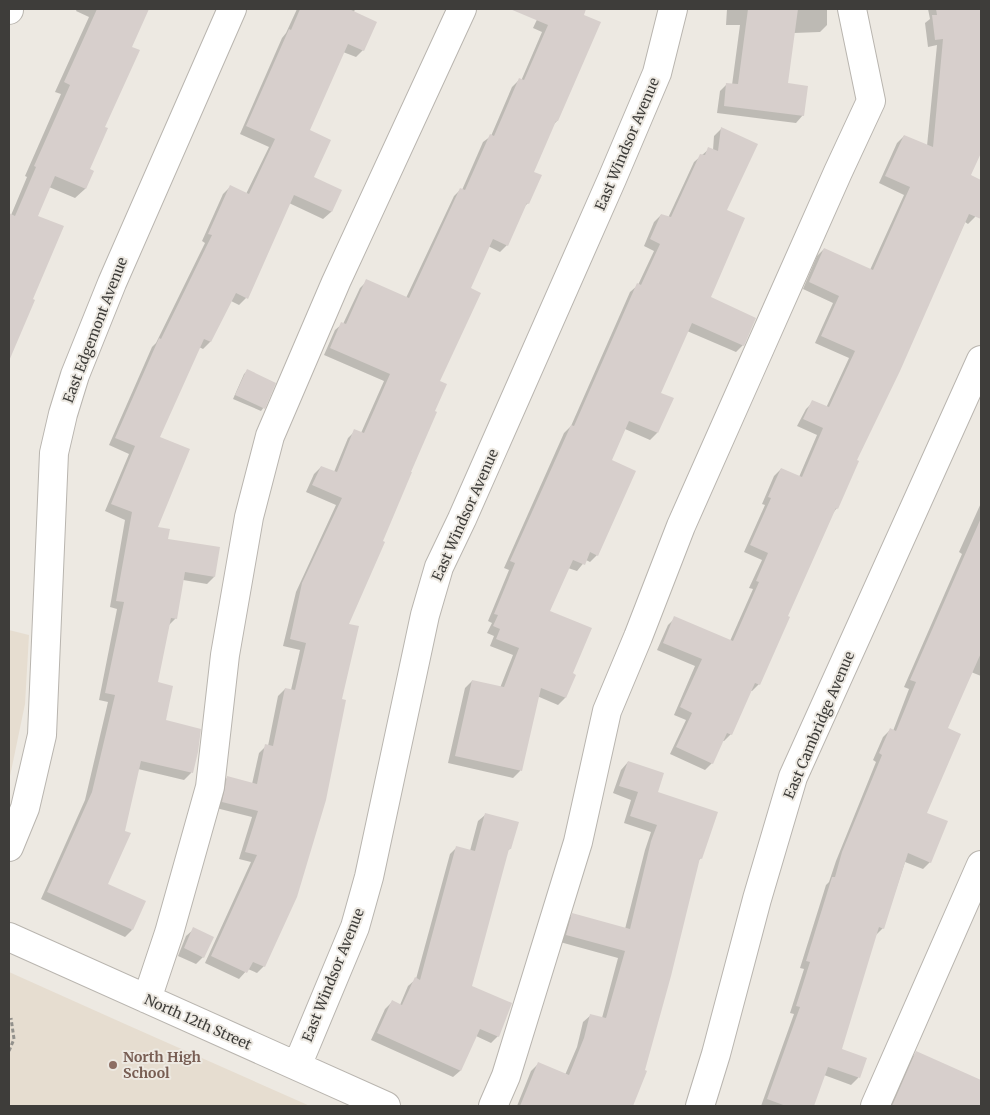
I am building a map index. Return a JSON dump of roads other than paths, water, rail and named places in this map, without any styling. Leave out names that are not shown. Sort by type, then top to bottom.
[{"type":"street","name":"East Edgemont Avenue","points":[[9,847],[24,808],[42,735],[54,453],[63,414],[75,374],[112,282],[232,9]]},
{"type":"street","points":[[147,999],[169,933],[210,787],[225,655],[249,516],[270,436],[336,282],[462,9]]},
{"type":"street","name":"East Windsor Avenue","points":[[297,1066],[355,927],[360,910],[369,877],[425,615],[439,567],[616,171],[657,73],[674,9]]},
{"type":"street","points":[[493,1106],[506,1076],[578,842],[607,711],[681,526],[871,101],[852,9]]},
{"type":"street","name":"East Cambridge Avenue","points":[[700,1106],[793,777],[981,360]]},
{"type":"street","points":[[875,1106],[981,865]]},
{"type":"street","name":"North 12th Street","points":[[9,937],[386,1106]]},
{"type":"place","name":"North High School","points":[[113,1065]]}]
